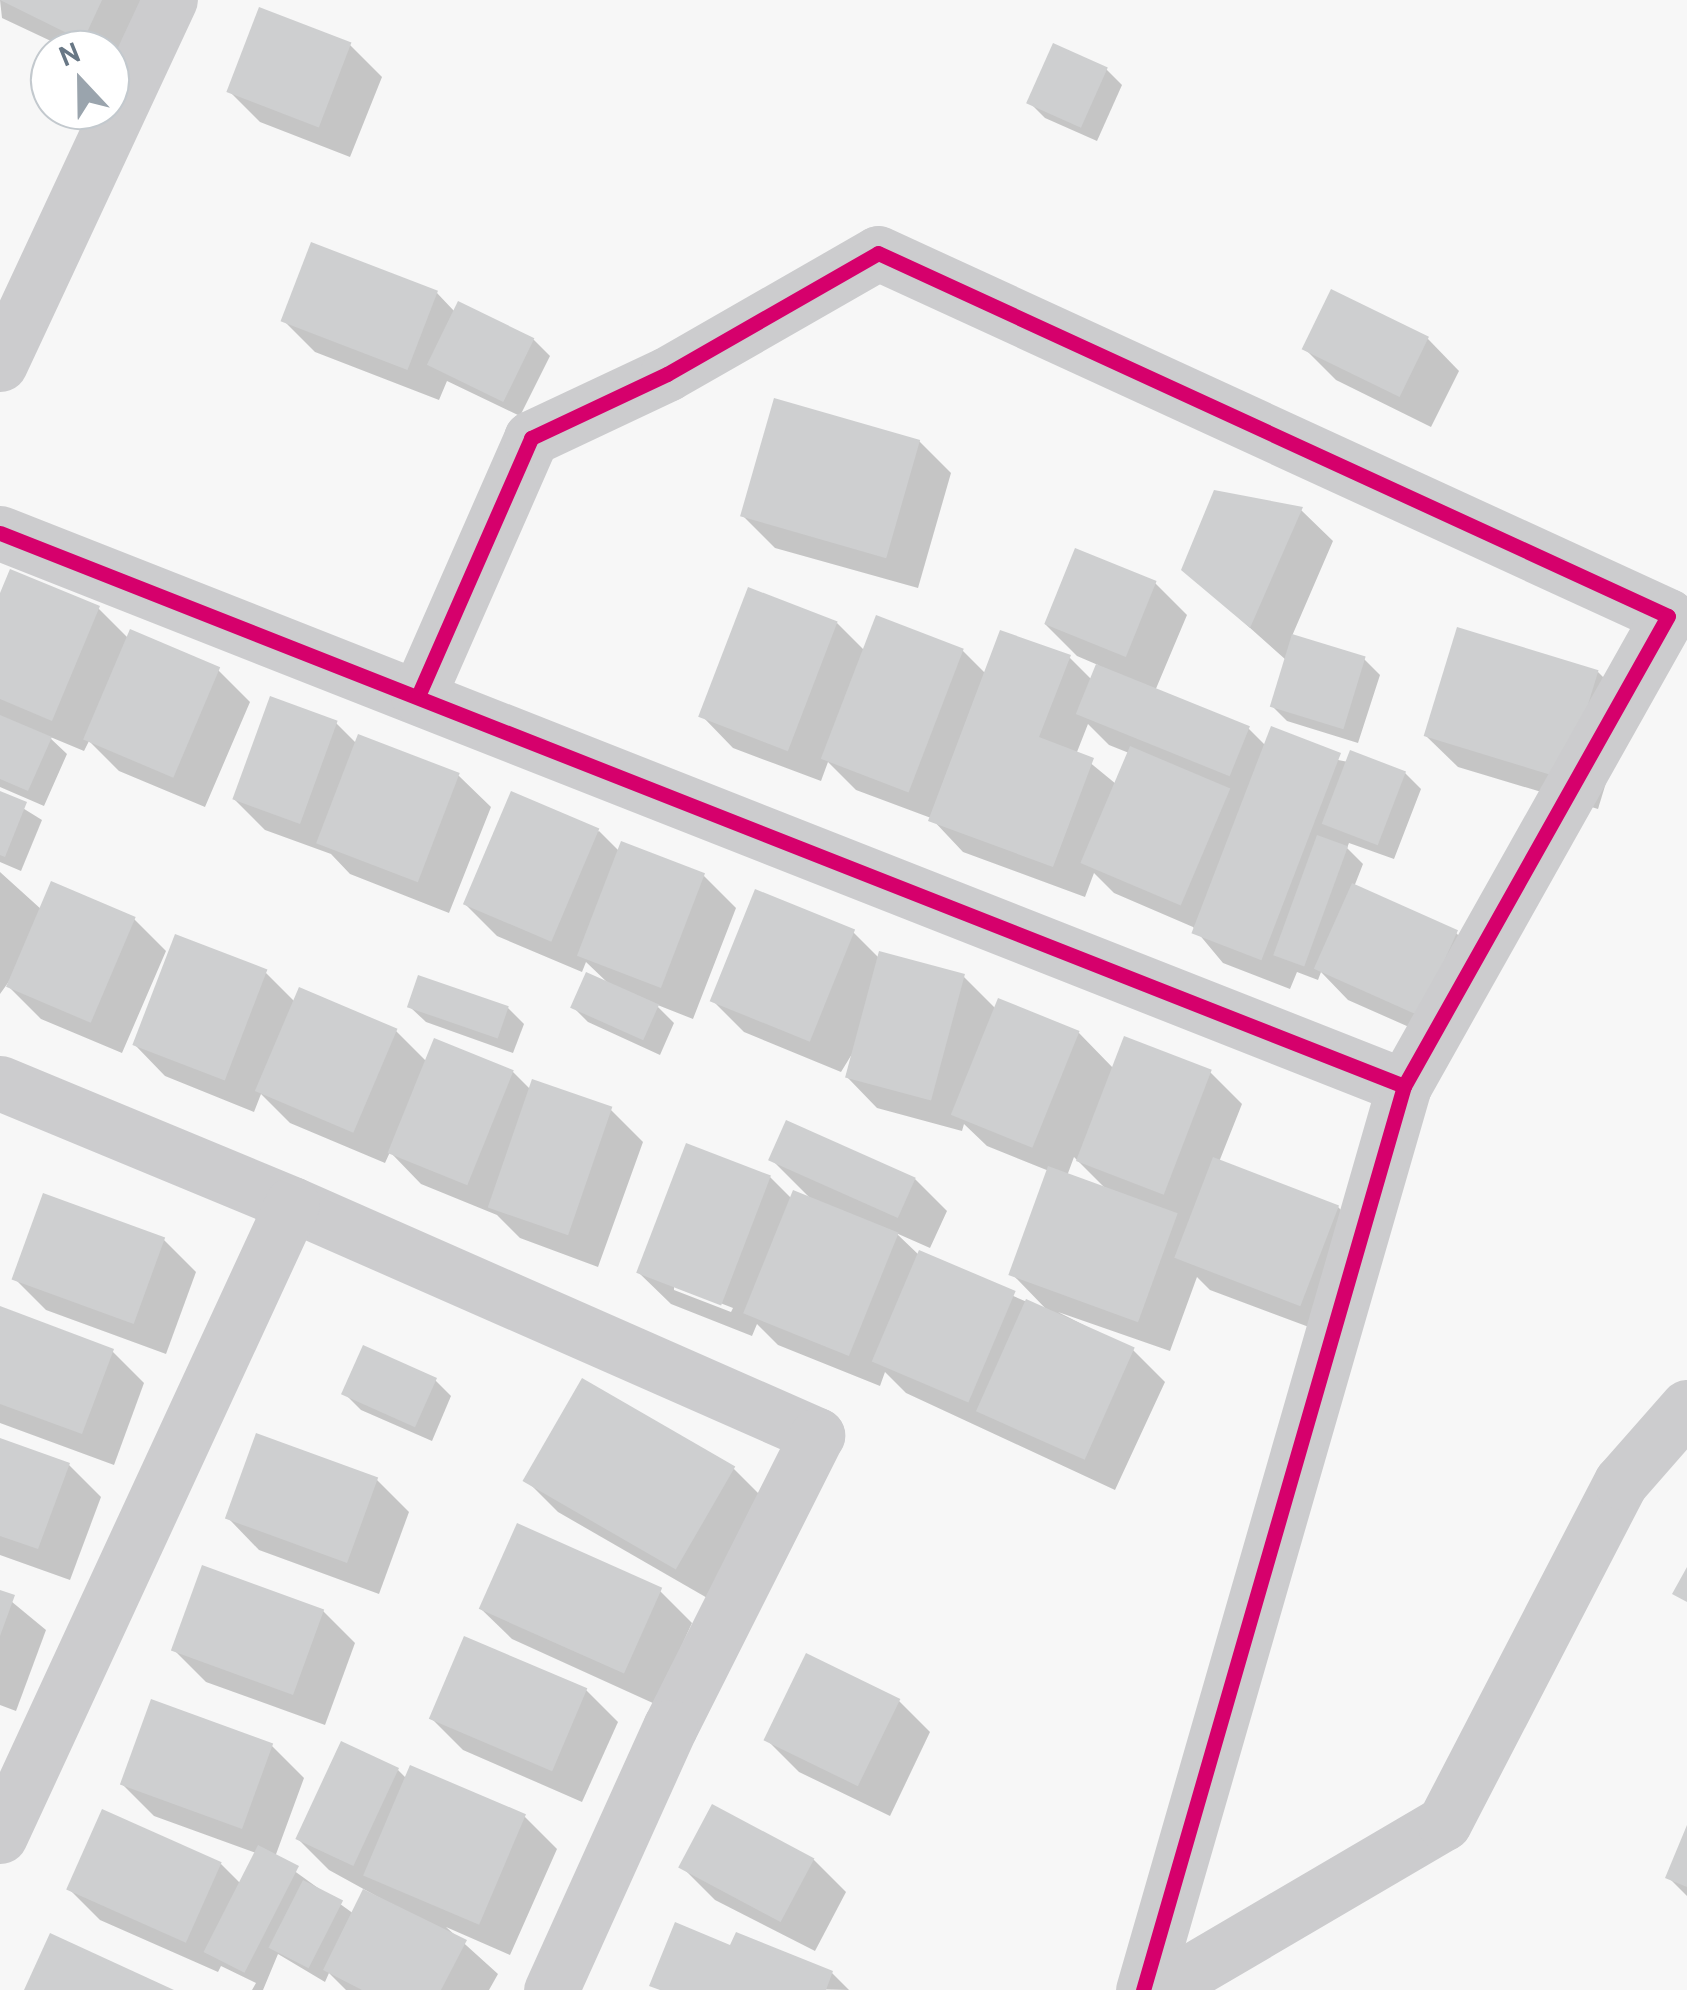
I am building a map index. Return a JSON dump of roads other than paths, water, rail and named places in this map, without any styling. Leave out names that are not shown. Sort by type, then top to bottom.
[{"type":"street","points":[[0,364],[170,0]]},
{"type":"street","points":[[418,696],[531,438],[667,374],[878,253],[1668,616],[1404,1086],[1143,1990]]},
{"type":"street","points":[[4,525],[418,696],[1404,1086]]},
{"type":"street","points":[[0,1083],[292,1204],[817,1435],[670,1726],[551,1990]]},
{"type":"street","points":[[0,1836],[292,1204]]},
{"type":"street","points":[[1159,1990],[1444,1823],[1621,1482],[1687,1407]]}]
